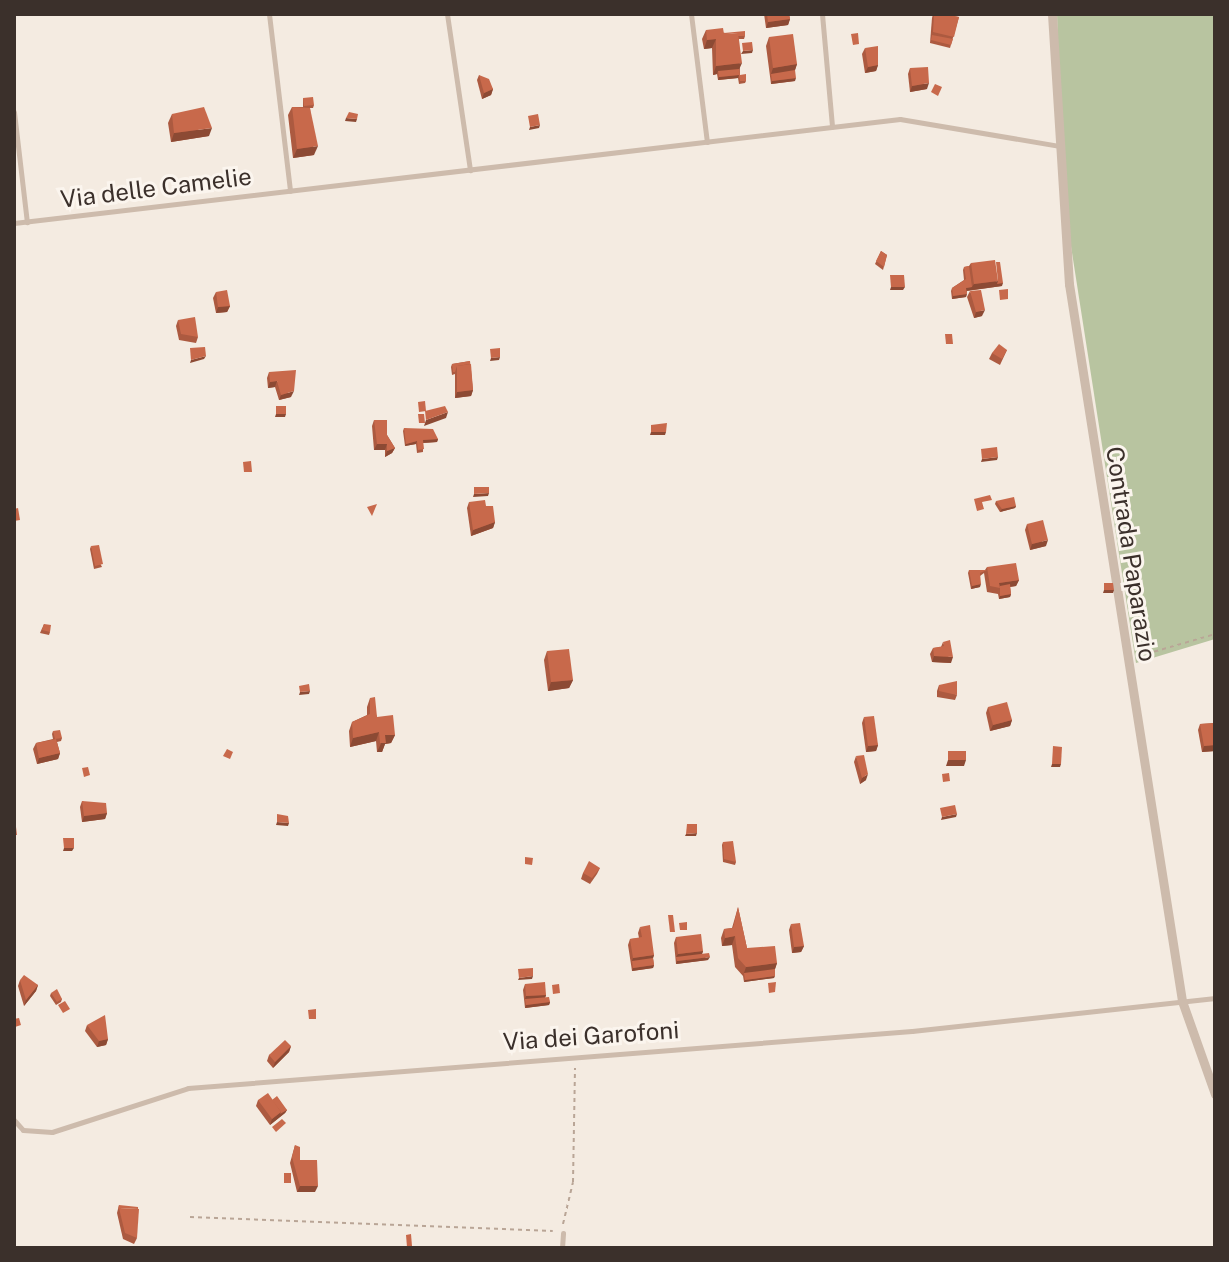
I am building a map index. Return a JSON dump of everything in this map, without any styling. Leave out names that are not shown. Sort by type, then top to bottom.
[{"type":"street","name":"Contrada Paparazio","points":[[1052,14],[1069,284],[1182,1001],[1215,1094]]},
{"type":"lane","name":"Via delle Camelie","points":[[269,14],[290,191]]},
{"type":"lane","points":[[447,14],[470,170]]},
{"type":"lane","points":[[691,14],[707,142]]},
{"type":"lane","points":[[822,14],[832,127]]},
{"type":"lane","name":"Via delle Camelie","points":[[14,112],[27,222]]},
{"type":"lane","name":"Via delle Camelie","points":[[14,223],[900,119],[1060,146]]},
{"type":"lane","name":"Via dei Garofoni","points":[[14,1120],[23,1130],[52,1132],[188,1088],[576,1055],[912,1031],[1215,998]]},
{"type":"lane","points":[[562,1248],[563,1233]]},
{"type":"path","points":[[1127,660],[1215,634]]},
{"type":"path","points":[[190,1217],[563,1233],[564,1207],[573,1182],[576,1055]]},
{"type":"green space","points":[[1057,14],[1215,14],[1215,639],[1136,663],[1063,195]]},
{"type":"building","points":[[767,14],[789,14],[790,19],[768,22]]},
{"type":"building","points":[[934,14],[959,17],[954,37],[933,32]]},
{"type":"building","points":[[723,28],[724,34],[738,33],[742,63],[716,66],[716,39],[707,40],[706,30]]},
{"type":"building","points":[[745,31],[745,36],[724,34],[724,33]]},
{"type":"building","points":[[858,33],[859,44],[853,45],[851,34]]},
{"type":"building","points":[[793,34],[797,64],[773,68],[769,37]]},
{"type":"building","points":[[932,35],[953,39],[951,45],[931,40]]},
{"type":"building","points":[[752,42],[753,50],[743,51],[742,43]]},
{"type":"building","points":[[878,46],[878,65],[868,67],[865,48]]},
{"type":"building","points":[[928,67],[929,83],[912,86],[910,68]]},
{"type":"building","points":[[739,69],[740,75],[746,74],[746,81],[740,81],[739,75],[719,77],[718,71]]},
{"type":"building","points":[[795,70],[796,78],[772,81],[771,74]]},
{"type":"building","points":[[479,75],[489,79],[493,89],[484,93]]},
{"type":"building","points":[[935,84],[942,87],[938,96],[931,92]]},
{"type":"building","points":[[313,97],[314,105],[304,106],[303,98]]},
{"type":"building","points":[[204,107],[212,128],[174,133],[172,114]]},
{"type":"building","points":[[292,107],[310,108],[318,146],[297,149]]},
{"type":"building","points":[[349,112],[358,114],[357,119],[346,118]]},
{"type":"building","points":[[538,114],[540,125],[530,127],[528,116]]},
{"type":"building","points":[[881,251],[887,255],[884,267],[876,261]]},
{"type":"building","points":[[995,260],[998,281],[974,284],[971,263]]},
{"type":"building","points":[[996,262],[1000,262],[1003,283],[997,284]]},
{"type":"building","points":[[969,266],[972,287],[966,288],[967,294],[953,296],[952,288],[966,279],[964,267]]},
{"type":"building","points":[[890,275],[904,275],[905,287],[891,287]]},
{"type":"building","points":[[1008,289],[1008,299],[1000,300],[999,290]]},
{"type":"building","points":[[227,290],[230,306],[218,307],[216,292]]},
{"type":"building","points":[[981,290],[985,310],[976,312],[970,291]]},
{"type":"building","points":[[195,317],[198,337],[181,334],[178,320]]},
{"type":"building","points":[[945,334],[952,334],[953,344],[946,344]]},
{"type":"building","points":[[999,344],[1007,350],[1002,359],[992,353]]},
{"type":"building","points":[[205,347],[206,356],[191,360],[190,348]]},
{"type":"building","points":[[500,348],[500,357],[491,358],[490,349]]},
{"type":"building","points":[[470,361],[470,364],[457,366],[453,372],[452,364]]},
{"type":"building","points":[[471,364],[473,390],[457,392],[457,366]]},
{"type":"building","points":[[296,370],[294,391],[281,395],[277,381],[270,382],[269,372]]},
{"type":"building","points":[[425,401],[426,411],[419,412],[418,402]]},
{"type":"building","points":[[276,406],[286,406],[286,414],[276,414]]},
{"type":"building","points":[[445,406],[448,412],[426,420],[425,411]]},
{"type":"building","points":[[418,414],[424,414],[425,423],[419,423]]},
{"type":"building","points":[[374,420],[387,420],[387,435],[395,448],[387,451],[387,444],[377,444]]},
{"type":"building","points":[[667,423],[666,432],[651,432],[651,425]]},
{"type":"building","points":[[404,428],[433,429],[438,439],[423,440],[424,449],[418,450],[417,441],[406,444]]},
{"type":"building","points":[[997,447],[998,457],[982,459],[981,449]]},
{"type":"building","points":[[251,461],[252,472],[244,472],[243,462]]},
{"type":"building","points":[[474,487],[489,487],[489,493],[474,494]]},
{"type":"building","points":[[990,495],[992,500],[982,502],[984,509],[977,511],[974,499]]},
{"type":"building","points":[[1014,497],[1016,506],[1002,509],[996,501]]},
{"type":"building","points":[[485,500],[486,506],[493,506],[495,522],[473,530],[469,502]]},
{"type":"building","points":[[377,504],[372,516],[367,507]]},
{"type":"building","points":[[18,508],[20,520],[14,521],[14,509]]},
{"type":"building","points":[[1043,520],[1048,540],[1032,544],[1027,524]]},
{"type":"building","points":[[99,545],[103,564],[95,566],[91,546]]},
{"type":"building","points":[[1016,563],[1019,580],[999,583],[1000,588],[990,586],[987,567]]},
{"type":"building","points":[[969,570],[987,570],[980,573],[981,584],[972,586]]},
{"type":"building","points":[[1104,583],[1113,583],[1114,590],[1104,590]]},
{"type":"building","points":[[1010,584],[1011,594],[1000,596],[1000,586]]},
{"type":"building","points":[[44,624],[51,625],[50,632],[42,630]]},
{"type":"building","points":[[950,640],[953,657],[934,656],[933,648],[944,646],[943,642]]},
{"type":"building","points":[[569,649],[573,680],[551,682],[547,651]]},
{"type":"building","points":[[957,681],[957,695],[939,691],[939,685]]},
{"type":"building","points":[[309,684],[310,691],[300,692],[299,686]]},
{"type":"building","points":[[375,697],[377,717],[393,715],[395,735],[385,735],[386,743],[380,743],[379,732],[353,738],[352,722],[370,714],[370,698]]},
{"type":"building","points":[[1007,702],[1012,720],[993,725],[988,707]]},
{"type":"building","points":[[874,716],[878,745],[868,746],[864,717]]},
{"type":"building","points":[[1215,723],[1215,745],[1204,746],[1200,724]]},
{"type":"building","points":[[60,730],[62,738],[55,739],[53,731]]},
{"type":"building","points":[[56,739],[60,753],[39,758],[36,743]]},
{"type":"building","points":[[1053,746],[1062,747],[1061,764],[1052,764]]},
{"type":"building","points":[[227,749],[233,752],[230,759],[223,756]]},
{"type":"building","points":[[948,751],[966,751],[966,760],[948,760]]},
{"type":"building","points":[[864,755],[868,774],[862,778],[856,756]]},
{"type":"building","points":[[88,767],[90,775],[84,777],[82,768]]},
{"type":"building","points":[[949,773],[950,781],[943,782],[942,774]]},
{"type":"building","points":[[82,801],[106,803],[107,813],[84,816]]},
{"type":"building","points":[[955,805],[957,814],[942,817],[940,808]]},
{"type":"building","points":[[277,814],[288,816],[289,823],[277,822]]},
{"type":"building","points":[[687,824],[697,824],[697,833],[686,834]]},
{"type":"building","points":[[63,838],[74,838],[74,848],[64,848]]},
{"type":"building","points":[[733,841],[736,862],[724,859],[723,842]]},
{"type":"building","points":[[525,857],[533,858],[532,865],[525,864]]},
{"type":"building","points":[[589,861],[600,868],[592,878],[583,873]]},
{"type":"building","points":[[738,907],[747,948],[775,946],[777,963],[746,967],[738,958],[735,936],[725,938],[724,929],[733,928]]},
{"type":"building","points":[[668,915],[673,915],[675,932],[670,932]]},
{"type":"building","points":[[687,922],[687,930],[680,930],[679,923]]},
{"type":"building","points":[[800,923],[804,946],[794,947],[791,924]]},
{"type":"building","points":[[650,925],[654,955],[633,958],[630,939],[642,937],[640,927]]},
{"type":"building","points":[[701,934],[703,951],[678,954],[676,937]]},
{"type":"building","points":[[709,953],[710,957],[677,961],[676,957]]},
{"type":"building","points":[[653,958],[654,965],[633,968],[632,961]]},
{"type":"building","points":[[533,968],[533,976],[519,978],[518,969]]},
{"type":"building","points":[[775,969],[775,976],[745,980],[744,973]]},
{"type":"building","points":[[24,975],[38,985],[26,1000],[20,980]]},
{"type":"building","points":[[545,982],[546,995],[526,996],[525,984]]},
{"type":"building","points":[[776,982],[775,992],[769,993],[768,983]]},
{"type":"building","points":[[559,984],[560,993],[553,994],[552,985]]},
{"type":"building","points":[[57,989],[62,999],[57,1002],[51,993]]},
{"type":"building","points":[[549,997],[550,1002],[526,1005],[525,999]]},
{"type":"building","points":[[65,1001],[70,1009],[63,1013],[58,1005]]},
{"type":"building","points":[[316,1009],[316,1019],[309,1019],[308,1010]]},
{"type":"building","points":[[105,1015],[108,1039],[99,1041],[87,1025]]},
{"type":"building","points":[[19,1018],[21,1025],[15,1027],[14,1019]]},
{"type":"building","points":[[285,1040],[291,1046],[275,1062],[269,1055]]},
{"type":"building","points":[[268,1093],[281,1112],[272,1119],[258,1100]]},
{"type":"building","points":[[277,1096],[287,1110],[280,1114],[272,1100]]},
{"type":"building","points":[[282,1119],[286,1123],[276,1132],[272,1127]]},
{"type":"building","points":[[295,1145],[300,1147],[300,1160],[317,1160],[318,1186],[300,1186],[292,1157]]},
{"type":"building","points":[[284,1173],[291,1173],[291,1183],[284,1183]]},
{"type":"building","points":[[119,1205],[138,1207],[138,1209],[118,1210]]},
{"type":"building","points":[[119,1208],[139,1209],[137,1238],[125,1233]]},
{"type":"building","points":[[411,1234],[412,1246],[407,1247],[406,1235]]}]
